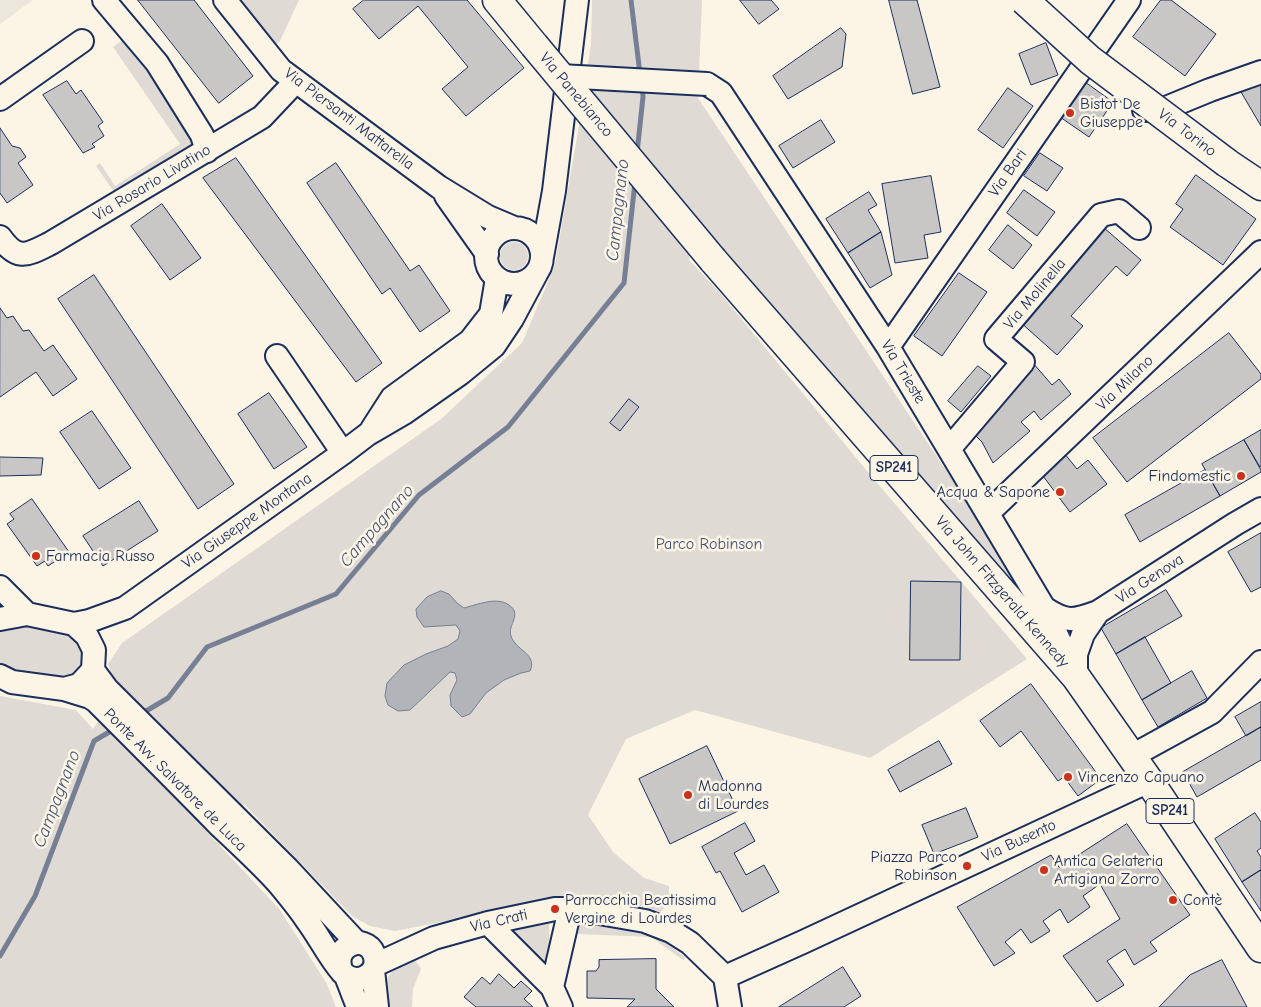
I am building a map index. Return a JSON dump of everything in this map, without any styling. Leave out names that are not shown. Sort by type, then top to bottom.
[{"type":"main road","name":"Via Panebianco","points":[[498,0],[713,260]]},
{"type":"main road","name":"Via Torino","points":[[1024,0],[1090,60],[1227,163],[1258,182]]},
{"type":"main road","name":"Via John Fitzgerald Kennedy","points":[[713,260],[1076,677],[1132,756],[1261,948]]},
{"type":"street","points":[[104,0],[157,63],[202,135],[207,151]]},
{"type":"street","name":"Via Piersanti Mattarella","points":[[225,0],[281,70],[439,187],[488,217],[515,228]]},
{"type":"street","name":"Via Giuseppe Montana","points":[[74,624],[124,608],[368,434],[404,413],[461,373],[494,346],[512,319],[539,265],[554,191],[577,0]]},
{"type":"street","name":"Via Bari","points":[[888,347],[1129,0]]},
{"type":"street","points":[[0,99],[82,41]]},
{"type":"street","points":[[1078,73],[1099,81],[1144,110],[1166,108],[1261,72]]},
{"type":"street","name":"Via Trieste","points":[[560,76],[714,88],[888,347],[1044,608],[1076,677]]},
{"type":"street","name":"Via Rosario Livatino","points":[[0,237],[13,252],[20,255],[35,251],[51,243],[262,117],[296,81]]},
{"type":"street","name":"Via Piersanti Mattarella","points":[[439,187],[487,254]]},
{"type":"street","points":[[515,228],[532,234],[541,248],[539,265],[529,280],[513,284],[497,278],[491,271],[487,263],[489,246],[498,233],[515,228],[535,214],[554,191]]},
{"type":"street","name":"Via Molinella","points":[[949,449],[1023,362],[996,339],[1101,215],[1119,211],[1139,228]]},
{"type":"street","name":"Via Milano","points":[[988,513],[1261,252]]},
{"type":"street","name":"Via Giuseppe Montana","points":[[368,434],[392,398],[470,341],[491,314],[497,278]]},
{"type":"street","points":[[277,356],[343,453]]},
{"type":"street","name":"Via Genova","points":[[1076,677],[1076,654],[1083,634],[1098,612],[1261,509]]},
{"type":"street","points":[[0,587],[27,614]]},
{"type":"street","name":"Via Giuseppe Montana","points":[[64,689],[79,685],[124,608]]},
{"type":"street","points":[[1044,608],[1067,619],[1079,618],[1098,612]]},
{"type":"street","points":[[0,619],[27,614],[74,624]]},
{"type":"street","name":"Ponte Avv. Salvatore de Luca","points":[[74,624],[87,636],[102,695],[283,876]]},
{"type":"street","points":[[1132,756],[1212,712],[1261,662]]},
{"type":"street","name":"Ponte Avv. Salvatore de Luca","points":[[4,680],[64,689],[90,697],[102,695]]},
{"type":"street","name":"Via Busento","points":[[725,977],[1149,781]]},
{"type":"street","points":[[283,876],[360,944]]},
{"type":"street","points":[[283,876],[306,918],[344,974],[358,1007]]},
{"type":"street","name":"Via Crati","points":[[360,944],[434,938],[488,923],[555,909],[570,909],[645,921],[671,931],[690,943],[725,977]]},
{"type":"street","points":[[552,987],[570,909]]},
{"type":"street","points":[[488,923],[552,987],[561,1007]]},
{"type":"street","name":"Via Crati","points":[[344,974],[352,979],[364,978],[374,968],[434,938]]},
{"type":"street","points":[[344,974],[339,967],[342,950],[351,944],[368,946],[374,954],[377,1007]]},
{"type":"street","points":[[725,977],[730,1007]]},
{"type":"shaded area","points":[[0,0],[33,0],[0,24]]},
{"type":"shaded area","points":[[441,591],[449,594],[464,608],[493,601],[504,602],[509,605],[515,612],[510,632],[511,636],[513,641],[529,656],[532,665],[530,671],[504,680],[486,693],[470,714],[462,717],[451,706],[450,695],[457,680],[455,673],[450,672],[410,710],[398,711],[388,705],[385,696],[387,683],[404,665],[448,646],[458,639],[460,631],[456,625],[424,627],[417,617],[416,609],[427,597]]},
{"type":"green space","points":[[236,0],[299,0],[280,41],[275,45]]},
{"type":"green space","name":"Parco Robinson","points":[[592,0],[702,0],[698,98],[1017,577],[1017,585],[1012,585],[691,211],[689,260],[720,293],[867,471],[1027,659],[870,758],[695,710],[626,739],[588,815],[613,852],[644,878],[669,886],[669,902],[658,915],[514,908],[395,931],[370,926],[352,916],[244,804],[211,836],[280,910],[327,984],[336,1007],[0,1007],[0,696],[76,710],[93,729],[120,687],[112,676],[108,664],[122,643],[441,419],[522,343],[555,265],[591,44]]},
{"type":"green space","points":[[124,39],[174,101],[192,138],[191,153],[117,196],[96,166],[100,163],[115,186],[180,144],[113,47]]},
{"type":"green space","points":[[514,242],[524,246],[528,256],[524,266],[514,270],[504,266],[500,256],[504,246]]},
{"type":"green space","points":[[0,623],[72,627],[90,651],[77,682],[0,672]]},
{"type":"green space","points":[[549,922],[550,959],[544,962],[511,930]]},
{"type":"green space","points":[[577,922],[612,923],[651,931],[686,958],[683,960],[651,937],[577,934]]},
{"type":"green space","points":[[416,961],[421,969],[413,989],[412,1007],[384,1007],[384,990],[393,970],[399,966]]},
{"type":"building","points":[[138,0],[194,0],[253,76],[219,103]]},
{"type":"building","points":[[364,0],[467,0],[524,68],[466,116],[442,89],[468,67],[418,6],[379,39],[353,9]]},
{"type":"building","points":[[740,0],[771,0],[779,9],[759,24]]},
{"type":"building","points":[[889,0],[917,0],[940,87],[913,94]]},
{"type":"building","points":[[1161,0],[1171,0],[1216,34],[1185,76],[1133,37]]},
{"type":"building","points":[[841,28],[846,34],[842,67],[788,99],[773,76]]},
{"type":"building","points":[[1046,43],[1058,75],[1031,85],[1019,54]]},
{"type":"building","points":[[67,81],[76,94],[81,90],[103,122],[98,126],[104,136],[92,144],[95,147],[83,153],[43,95]]},
{"type":"building","points":[[1261,81],[1261,126],[1241,92]]},
{"type":"building","points":[[1085,82],[1113,102],[1089,137],[1060,117]]},
{"type":"building","points":[[1008,88],[1033,106],[1003,148],[978,130]]},
{"type":"building","points":[[821,120],[835,142],[793,168],[779,146]]},
{"type":"building","points":[[0,128],[12,146],[20,148],[26,157],[18,163],[33,185],[7,203],[0,193]]},
{"type":"building","points":[[1040,153],[1063,168],[1047,191],[1024,176]]},
{"type":"building","points":[[236,158],[382,363],[356,382],[203,178]]},
{"type":"building","points":[[336,163],[410,271],[419,265],[450,311],[420,332],[390,288],[382,294],[307,183]]},
{"type":"building","points":[[1196,175],[1256,219],[1223,265],[1170,227],[1183,209],[1176,204]]},
{"type":"building","points":[[931,176],[941,232],[924,235],[928,258],[895,263],[882,184]]},
{"type":"building","points":[[1024,190],[1055,212],[1037,236],[1007,213]]},
{"type":"building","points":[[869,192],[877,205],[868,210],[881,232],[848,253],[826,219]]},
{"type":"building","points":[[162,204],[201,258],[170,280],[131,226]]},
{"type":"building","points":[[1008,225],[1032,245],[1013,269],[989,250]]},
{"type":"building","points":[[1103,227],[1141,260],[1127,276],[1116,266],[1071,316],[1083,326],[1057,355],[1019,321]]},
{"type":"building","points":[[881,232],[892,275],[870,288],[848,253]]},
{"type":"building","points":[[959,273],[987,292],[942,356],[914,336]]},
{"type":"building","points":[[94,275],[234,484],[198,509],[58,299]]},
{"type":"building","points":[[0,308],[7,318],[13,316],[23,331],[29,330],[44,351],[53,345],[77,379],[53,396],[36,372],[0,397]]},
{"type":"building","points":[[1229,333],[1261,374],[1261,379],[1127,482],[1093,438]]},
{"type":"building","points":[[1033,363],[1052,385],[1059,379],[1071,394],[1041,420],[1034,411],[1021,422],[1030,431],[993,463],[982,442],[972,432],[1018,386],[1015,383]]},
{"type":"building","points":[[978,366],[991,376],[961,412],[948,401]]},
{"type":"building","points":[[269,393],[307,447],[274,469],[238,414]]},
{"type":"building","points":[[629,399],[639,407],[620,431],[610,423]]},
{"type":"building","points":[[92,411],[131,468],[99,489],[60,432]]},
{"type":"building","points":[[1261,430],[1261,467],[1260,467],[1244,440]]},
{"type":"building","points":[[1244,440],[1261,472],[1220,496],[1202,464]]},
{"type":"building","points":[[1064,453],[1077,469],[1088,460],[1107,484],[1070,512],[1040,472]]},
{"type":"building","points":[[0,457],[43,458],[41,475],[0,476]]},
{"type":"building","points":[[1205,470],[1220,496],[1140,542],[1125,515]]},
{"type":"building","points":[[32,499],[69,552],[48,566],[45,561],[37,566],[7,524],[14,519],[10,514]]},
{"type":"building","points":[[139,501],[158,531],[103,566],[83,536]]},
{"type":"building","points":[[1261,533],[1261,587],[1251,592],[1228,552]]},
{"type":"building","points":[[911,581],[961,582],[960,660],[910,660]]},
{"type":"building","points":[[1166,590],[1182,616],[1116,654],[1101,628]]},
{"type":"building","points":[[1145,637],[1171,683],[1142,700],[1116,654]]},
{"type":"building","points":[[1192,671],[1207,698],[1158,727],[1142,700]]},
{"type":"building","points":[[1031,684],[1101,779],[1078,796],[1064,777],[1058,781],[1021,731],[1000,747],[980,721]]},
{"type":"building","points":[[1261,702],[1261,727],[1246,736],[1235,717]]},
{"type":"building","points":[[1261,727],[1261,760],[1197,797],[1183,772]]},
{"type":"building","points":[[939,741],[952,764],[900,792],[888,770]]},
{"type":"building","name":"Madonna di Lourdes","points":[[707,746],[738,811],[670,844],[639,779]]},
{"type":"building","points":[[966,808],[978,837],[934,854],[922,825]]},
{"type":"building","points":[[1255,813],[1261,822],[1261,848],[1257,851],[1261,857],[1261,870],[1242,882],[1215,839]]},
{"type":"building","points":[[745,823],[755,841],[734,853],[746,875],[764,865],[779,892],[742,912],[720,871],[716,873],[702,847]]},
{"type":"building","points":[[1127,824],[1190,915],[1150,942],[1157,951],[1134,965],[1125,949],[1107,961],[1124,985],[1097,1002],[1063,956],[1120,919],[1100,884],[1083,896],[1090,907],[1068,923],[1060,909],[1043,921],[1050,931],[1031,943],[1021,929],[1005,942],[1015,953],[994,966],[957,907],[1051,855],[1059,867]]},
{"type":"building","points":[[1261,870],[1261,911],[1242,882]]},
{"type":"building","points":[[656,959],[656,989],[674,1007],[627,1007],[635,999],[587,998],[587,971],[596,971],[599,967],[599,960]]},
{"type":"building","points":[[1222,960],[1247,1007],[1159,1007],[1190,975]]},
{"type":"building","points":[[843,967],[861,996],[844,1007],[779,1007]]},
{"type":"building","points":[[499,974],[514,988],[521,981],[532,991],[524,999],[533,1007],[476,1007],[464,997],[482,977],[490,984]]},
{"type":"waterway","name":"Campagnano","points":[[631,0],[640,74]]},
{"type":"waterway","name":"Campagnano","points":[[637,153],[643,97],[642,85]]},
{"type":"waterway","name":"Campagnano","points":[[141,714],[168,698],[207,647],[336,594],[419,495],[508,427],[624,283],[635,182]]},
{"type":"waterway","name":"Campagnano","points":[[0,956],[35,896],[94,741],[116,728]]},
{"type":"place","name":"Bistot De Giuseppe","points":[[1070,113]]},
{"type":"place","name":"Findomestic","points":[[1241,476]]},
{"type":"place","name":"Acqua & Sapone","points":[[1060,492]]},
{"type":"place","name":"Farmacia Russo","points":[[36,556]]},
{"type":"place","name":"Vincenzo Capuano","points":[[1068,777]]},
{"type":"place","name":"Madonna di Lourdes","points":[[688,795]]},
{"type":"place","name":"Piazza Parco Robinson","points":[[967,866]]},
{"type":"place","name":"Antica Gelateria Artigiana Zorro","points":[[1044,870]]},
{"type":"place","name":"Contè","points":[[1173,900]]},
{"type":"place","name":"Parrocchia Beatissima Vergine di Lourdes","points":[[555,909]]}]
